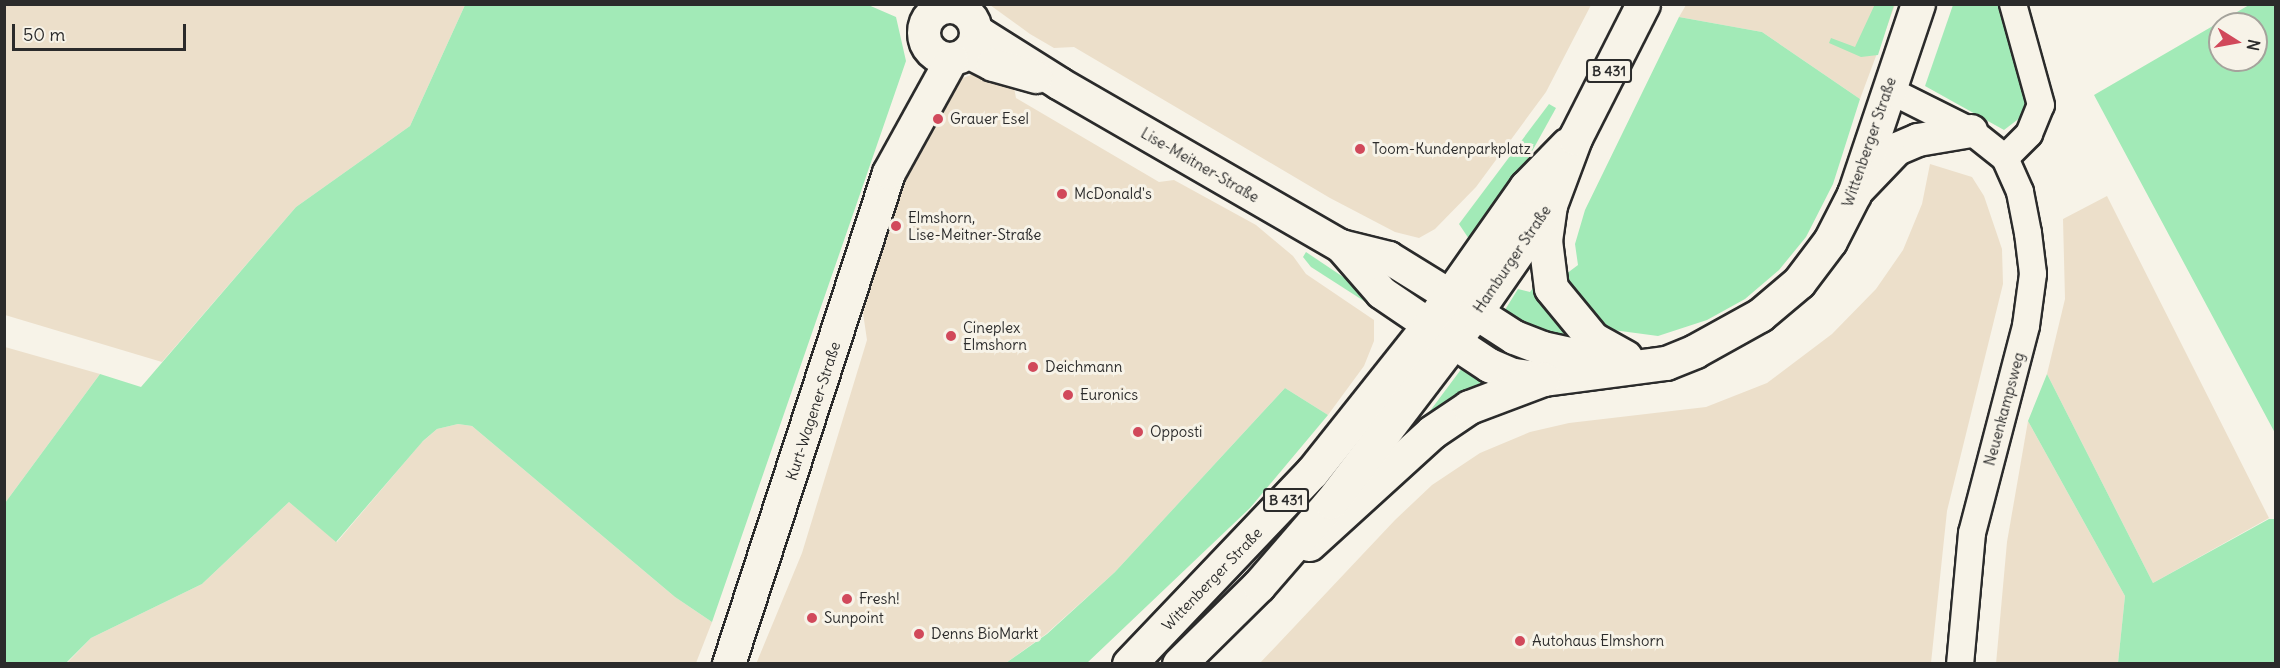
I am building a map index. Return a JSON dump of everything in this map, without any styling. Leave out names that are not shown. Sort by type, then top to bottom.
[{"type":"main road","name":"Hamburger Straße","points":[[1462,304],[1550,205],[1575,138],[1643,4]]},
{"type":"main road","name":"Wittenberger Straße","points":[[1442,333],[1489,365],[1513,375],[1544,379],[1666,363],[1721,337],[1760,315],[1799,282],[1830,242],[1854,194],[1887,89],[1918,4]]},
{"type":"main road","name":"Hamburger Straße","points":[[1462,304],[1526,187],[1575,138]]},
{"type":"main road","points":[[1550,205],[1545,240],[1551,288],[1593,339],[1625,357]]},
{"type":"main road","name":"Wittenberger Straße","points":[[1179,663],[1259,585],[1331,502],[1462,304],[1514,337],[1543,348],[1584,357],[1625,357],[1721,337]]},
{"type":"main road","name":"Wittenberger Straße","points":[[1129,663],[1442,333]]},
{"type":"main road","points":[[1259,585],[1432,432],[1469,407],[1544,379]]},
{"type":"street","points":[[1887,89],[1971,131],[2005,158],[2029,134],[2041,105],[2013,4]]},
{"type":"street","name":"Lise-Meitner-Straße","points":[[956,28],[1060,84],[1341,246],[1389,258],[1462,304]]},
{"type":"street","name":"Kurt-Wagener-Straße","points":[[729,663],[897,158],[956,28]]},
{"type":"street","points":[[1854,194],[1897,149],[1918,140],[1971,131]]},
{"type":"street","name":"Neuenkampsweg","points":[[1960,663],[1972,533],[2026,326],[2033,274],[2020,192],[2005,158]]},
{"type":"street","name":"Lise-Meitner-Straße","points":[[1341,246],[1382,293],[1442,333]]},
{"type":"shaded area","points":[[4,5],[465,5],[410,126],[296,207],[162,362],[5,315]]},
{"type":"shaded area","name":"Toom-Kundenparkplatz","points":[[990,5],[1591,5],[1546,92],[1476,187],[1435,229],[1419,238],[1395,232],[1330,198],[1074,47],[1054,48]]},
{"type":"shaded area","points":[[1686,5],[1895,5],[1860,99],[1762,32],[1679,17]]},
{"type":"shaded area","points":[[973,74],[999,78],[1014,87],[1016,98],[1159,182],[1174,180],[1256,225],[1293,256],[1306,274],[1374,320],[1374,341],[1364,366],[1328,415],[1285,388],[1115,572],[1046,634],[1006,663],[756,664],[802,553],[867,340],[863,313],[921,130],[946,85]]},
{"type":"shaded area","points":[[1930,164],[1972,177],[1984,196],[2002,249],[2003,284],[1947,511],[1931,663],[1260,663],[1395,520],[1432,485],[1480,453],[1530,432],[1569,423],[1706,407],[1767,383],[1832,334],[1876,289],[1903,250],[1922,204]]},
{"type":"shaded area","points":[[2107,196],[2269,518],[2153,583],[2047,374],[2065,299],[2063,219]]},
{"type":"shaded area","points":[[5,347],[100,374],[5,503]]},
{"type":"shaded area","points":[[2028,421],[2125,596],[2118,663],[1996,664],[2007,542]]},
{"type":"shaded area","points":[[458,424],[472,426],[675,597],[712,622],[696,663],[66,664],[91,638],[202,584],[289,502],[337,542],[421,443],[437,429]]},
{"type":"green space","points":[[866,4],[896,17],[906,61],[712,622],[675,597],[472,426],[458,424],[437,429],[423,441],[336,542],[289,502],[202,584],[91,638],[66,663],[5,663],[5,503],[100,374],[141,387],[296,207],[410,126],[465,5]]},
{"type":"green space","points":[[1875,4],[1894,5],[1878,55],[1861,57],[1829,43],[1831,38],[1855,47]]},
{"type":"green space","points":[[1953,5],[1999,5],[2030,92],[2025,114],[2004,130],[1925,86]]},
{"type":"green space","points":[[2249,5],[2275,5],[2275,433],[2094,95],[2208,29],[2208,72],[2268,72],[2268,12],[2237,12]]},
{"type":"green space","points":[[1679,17],[1762,32],[1860,99],[1833,184],[1806,237],[1779,270],[1745,299],[1707,320],[1658,336],[1613,330],[1580,310],[1562,277],[1578,265],[1575,244],[1585,210]]},
{"type":"green space","points":[[1549,104],[1556,108],[1515,182],[1473,245],[1459,224]]},
{"type":"green space","points":[[1306,252],[1382,303],[1378,310],[1311,267],[1303,257]]},
{"type":"green space","points":[[1542,276],[1581,339],[1529,326],[1503,313],[1518,289],[1530,292]]},
{"type":"green space","points":[[1468,360],[1503,384],[1421,423]]},
{"type":"green space","points":[[2047,374],[2153,583],[2269,519],[2275,519],[2275,663],[2118,663],[2125,596],[2028,421]]},
{"type":"green space","points":[[1285,388],[1328,415],[1250,508],[1087,663],[1006,663],[1047,634],[1115,572]]},
{"type":"place","name":"Grauer Esel","points":[[938,119]]},
{"type":"place","name":"Toom-Kundenparkplatz","points":[[1360,149]]},
{"type":"place","name":"McDonald's","points":[[1062,194]]},
{"type":"place","name":"Elmshorn, Lise-Meitner-Straße","points":[[896,226]]},
{"type":"place","name":"Cineplex Elmshorn","points":[[951,336]]},
{"type":"place","name":"Deichmann","points":[[1033,367]]},
{"type":"place","name":"Euronics","points":[[1068,395]]},
{"type":"place","name":"Opposti","points":[[1138,432]]},
{"type":"place","name":"Fresh!","points":[[847,599]]},
{"type":"place","name":"Sunpoint","points":[[812,618]]},
{"type":"place","name":"Denns BioMarkt","points":[[919,634]]},
{"type":"place","name":"Autohaus Elmshorn","points":[[1520,641]]}]
